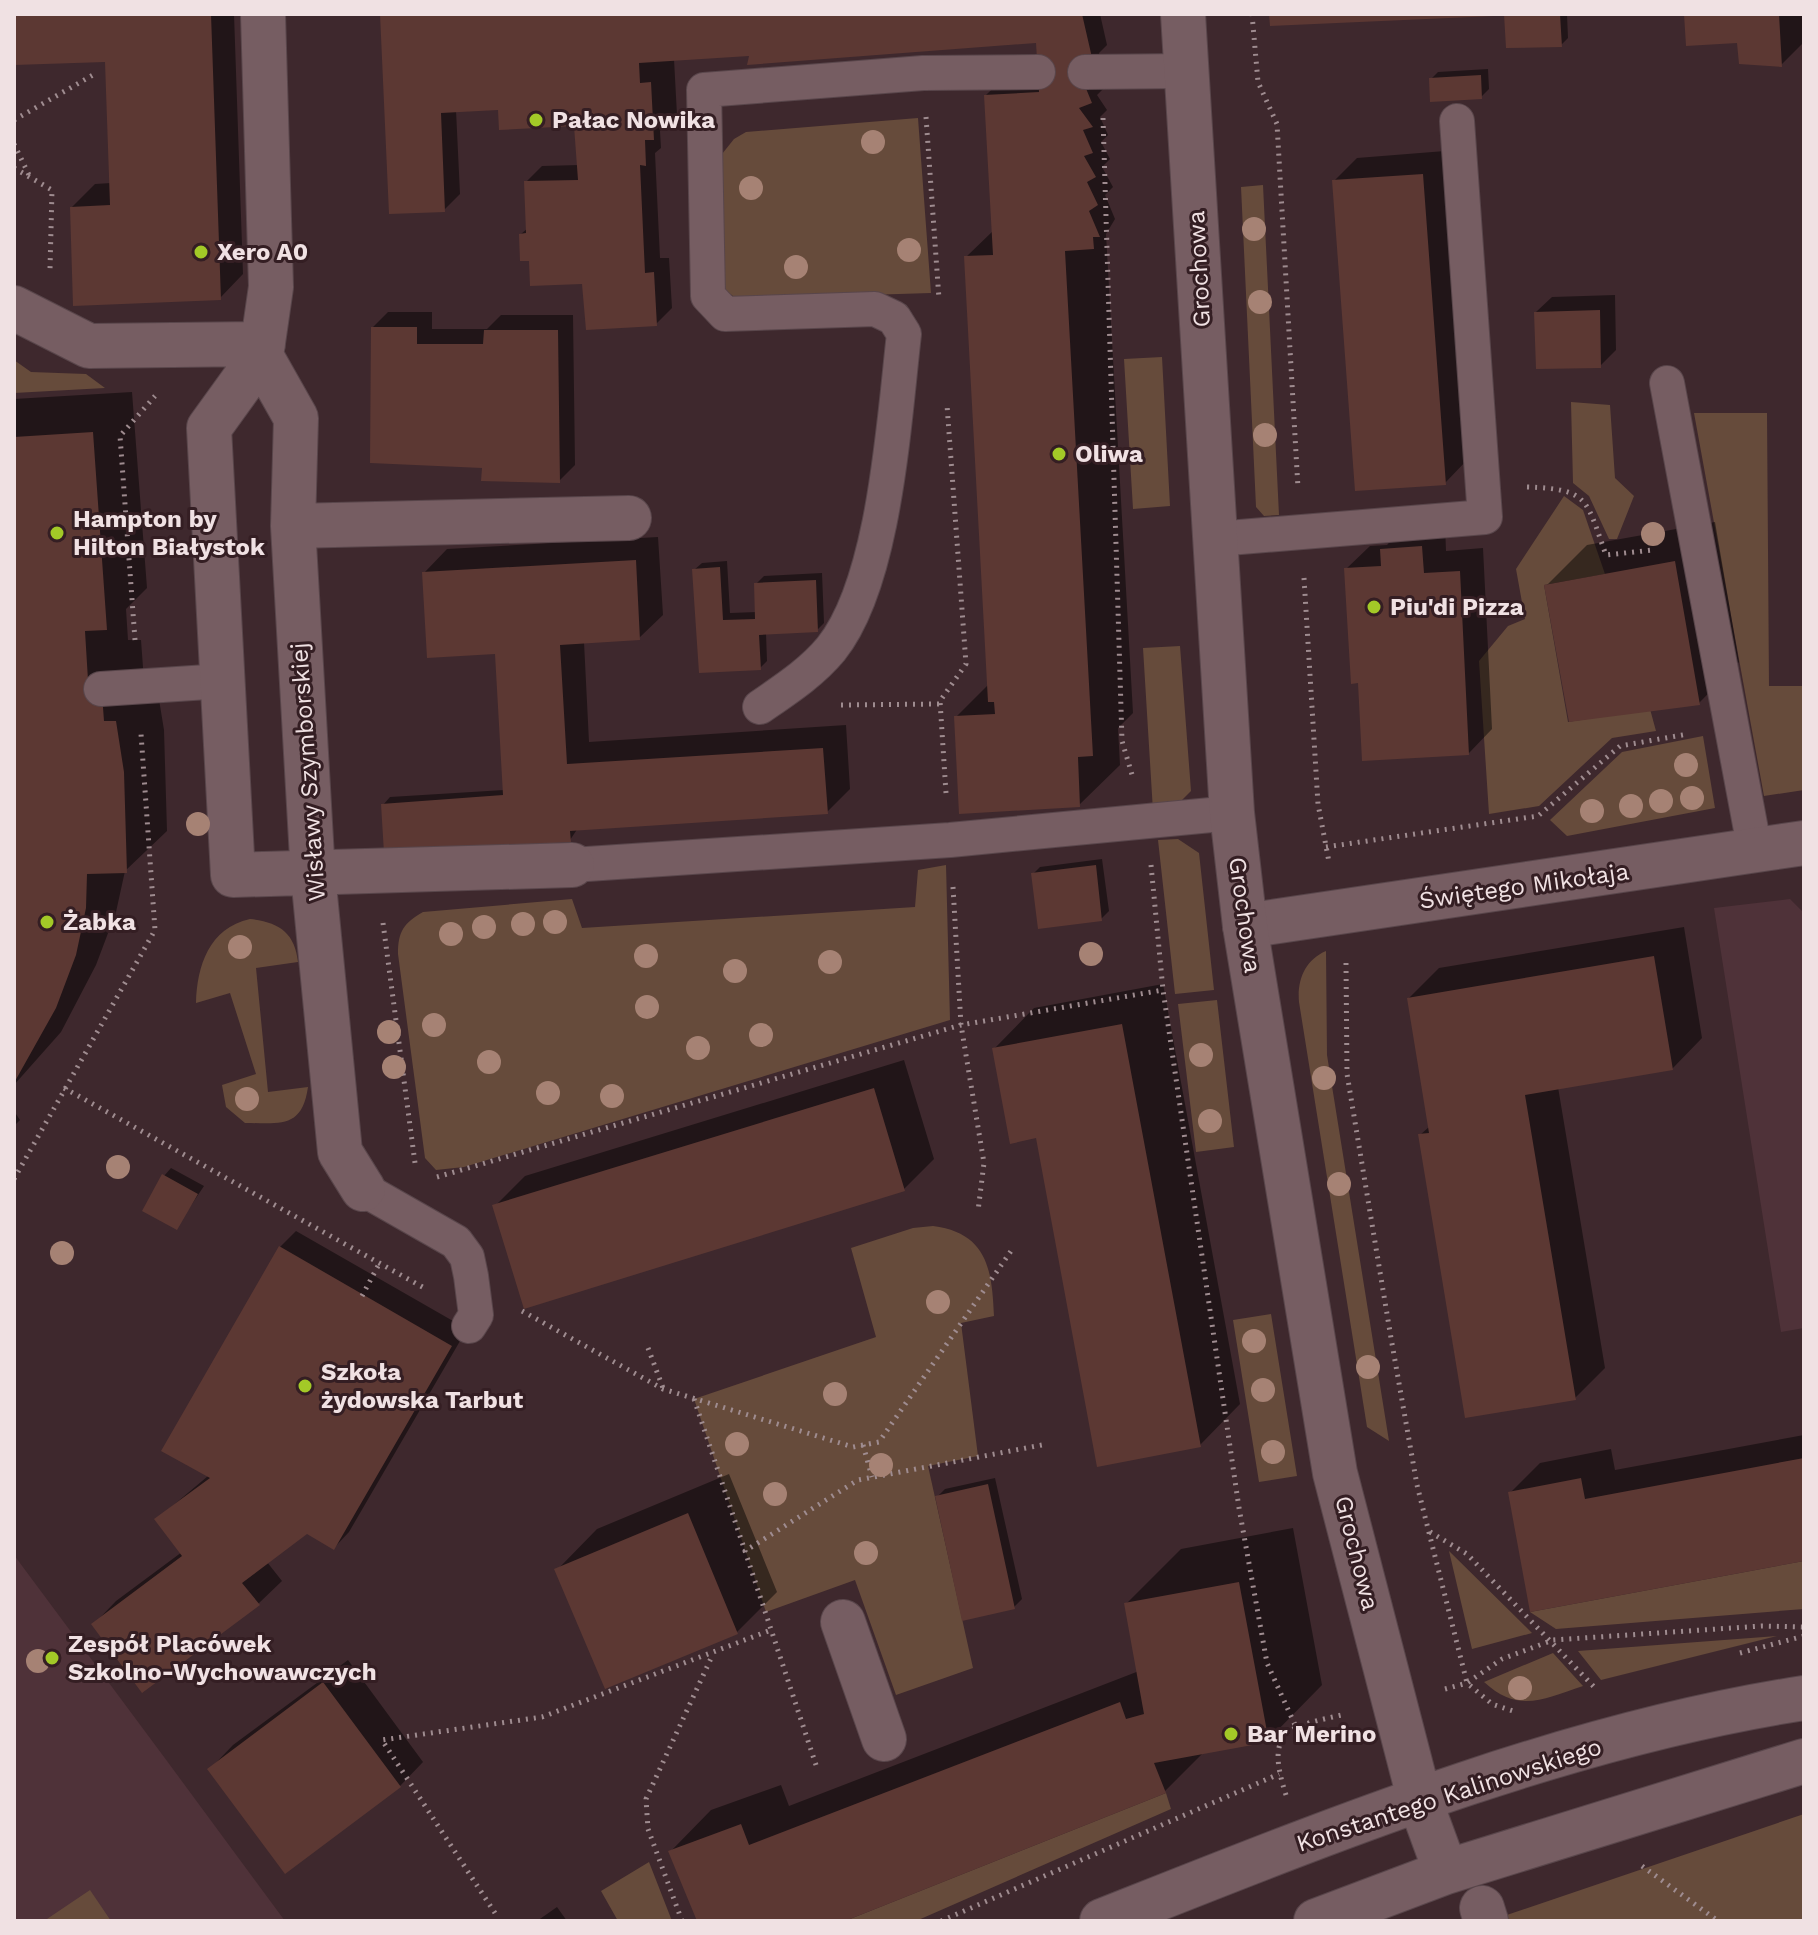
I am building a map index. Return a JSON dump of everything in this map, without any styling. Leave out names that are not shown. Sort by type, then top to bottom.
[{"type":"street","points":[[263,14],[271,287],[262,350],[209,428],[233,875],[572,865]]},
{"type":"street","name":"Grochowa","points":[[1183,14],[1232,813],[1245,926],[1335,1473],[1420,1801],[1446,1872]]},
{"type":"street","points":[[31,318],[89,346],[203,342],[262,350]]},
{"type":"street","name":"Wisławy Szymborskiej","points":[[262,350],[296,418],[293,526],[313,875],[340,1152],[363,1189]]},
{"type":"street","points":[[293,526],[629,518]]},
{"type":"street","name":"Świętego Mikołaja","points":[[1245,926],[1804,843]]},
{"type":"street","points":[[843,1622],[884,1739]]},
{"type":"street","name":"Konstantego Kalinowskiego","points":[[1102,1921],[1301,1842],[1555,1757],[1730,1710],[1804,1698]]},
{"type":"street","points":[[1316,1921],[1446,1872],[1804,1761]]},
{"type":"lane","points":[[1096,72],[1186,71]]},
{"type":"lane","points":[[760,707],[804,677],[833,647],[856,606],[885,495],[904,334],[894,318],[875,309],[725,314],[715,306],[708,296],[704,90],[923,73],[1038,72]]},
{"type":"lane","points":[[1216,539],[1485,517],[1457,121]]},
{"type":"lane","points":[[1667,383],[1755,851]]},
{"type":"lane","points":[[101,689],[223,681]]},
{"type":"lane","points":[[572,865],[950,840],[1232,813]]},
{"type":"lane","points":[[363,1189],[456,1242],[467,1257],[473,1321]]},
{"type":"path","points":[[1252,14],[1258,82],[1277,124]]},
{"type":"path","points":[[1096,72],[1102,129],[1122,741],[1147,823],[1163,990],[1241,1524],[1267,1663],[1295,1725]]},
{"type":"path","points":[[923,73],[940,315]]},
{"type":"path","points":[[14,120],[93,75]]},
{"type":"path","points":[[14,144],[30,178]]},
{"type":"path","points":[[14,168],[52,190],[31,318]]},
{"type":"path","points":[[14,1179],[155,930],[120,436],[203,342]]},
{"type":"path","points":[[946,394],[966,664],[940,704],[961,1025],[984,1163],[978,1211]]},
{"type":"path","points":[[1566,488],[1588,505],[1606,555]]},
{"type":"path","points":[[760,707],[940,704]]},
{"type":"path","points":[[1326,847],[1538,816],[1620,746],[1731,727]]},
{"type":"path","points":[[376,873],[416,1176]]},
{"type":"path","points":[[426,1177],[436,1177],[961,1025],[1163,990]]},
{"type":"path","points":[[64,1088],[379,1264],[473,1321],[500,1298],[663,1389],[853,1447],[879,1442],[1011,1251]]},
{"type":"path","points":[[436,1177],[445,1186]]},
{"type":"path","points":[[362,1296],[379,1264]]},
{"type":"path","points":[[648,1348],[663,1389]]},
{"type":"path","points":[[694,1399],[816,1765]]},
{"type":"path","points":[[863,1445],[872,1477]]},
{"type":"path","points":[[745,1551],[858,1480],[1042,1445]]},
{"type":"path","points":[[1429,1532],[1467,1554],[1553,1640],[1599,1692]]},
{"type":"path","points":[[1301,1842],[1279,1774],[1277,1752],[1283,1735],[1295,1725],[1467,1683],[1502,1659],[1553,1640],[1762,1626],[1804,1627]]},
{"type":"path","points":[[495,1913],[382,1740],[542,1717],[771,1630]]},
{"type":"path","points":[[682,1921],[648,1829],[646,1799],[714,1653]]},
{"type":"path","points":[[941,1921],[1279,1774]]},
{"type":"path","points":[[1641,1865],[1718,1921]]},
{"type":"shaded area","points":[[918,118],[931,293],[737,299],[721,287],[718,159],[734,139],[746,132]]},
{"type":"shaded area","points":[[1263,185],[1279,515],[1264,516],[1256,507],[1241,187]]},
{"type":"shaded area","points":[[1162,357],[1170,506],[1133,509],[1124,359]]},
{"type":"shaded area","points":[[14,360],[31,372],[86,374],[105,388],[14,393]]},
{"type":"shaded area","points":[[1571,402],[1610,405],[1615,478],[1634,496],[1617,539],[1609,539],[1589,496],[1573,483]]},
{"type":"shaded area","points":[[1694,413],[1767,413],[1769,686],[1804,686],[1804,790],[1764,796]]},
{"type":"shaded area","points":[[1564,496],[1583,510],[1605,574],[1544,585],[1568,722],[1650,709],[1656,731],[1612,738],[1539,806],[1489,814],[1479,661],[1508,626],[1525,619],[1516,569]]},
{"type":"shaded area","points":[[1180,646],[1191,791],[1173,809],[1153,811],[1143,648]]},
{"type":"shaded area","points":[[1703,736],[1715,808],[1567,836],[1550,820],[1622,752]]},
{"type":"shaded area","points":[[1178,839],[1199,853],[1214,990],[1175,994],[1158,840]]},
{"type":"shaded area","points":[[946,865],[950,1020],[464,1167],[436,1170],[425,1158],[398,954],[403,928],[423,912],[572,899],[582,928],[915,907],[918,870]]},
{"type":"shaded area","points":[[1790,899],[1804,913],[1804,1328],[1781,1332],[1714,908]]},
{"type":"shaded area","points":[[250,919],[269,923],[284,931],[293,943],[298,962],[256,968],[268,1092],[308,1087],[301,1110],[295,1117],[279,1123],[245,1123],[226,1107],[222,1085],[256,1074],[230,993],[196,1003],[199,976],[208,950],[224,931]]},
{"type":"shaded area","points":[[1326,951],[1327,1055],[1389,1441],[1367,1427],[1299,1002],[1299,986],[1304,972],[1313,960]]},
{"type":"shaded area","points":[[1217,1000],[1234,1147],[1196,1152],[1178,1004]]},
{"type":"shaded area","points":[[933,1226],[965,1236],[976,1245],[988,1269],[993,1299],[994,1316],[961,1323],[978,1456],[928,1466],[973,1668],[896,1695],[855,1580],[766,1612],[694,1399],[876,1337],[851,1248],[913,1228]]},
{"type":"shaded area","points":[[1271,1314],[1297,1476],[1259,1482],[1233,1320]]},
{"type":"shaded area","points":[[1449,1551],[1532,1633],[1472,1649]]},
{"type":"shaded area","name":"Zespół Placówek Szkolno-Wychowawczych","points":[[14,1555],[167,1761],[285,1921],[14,1921]]},
{"type":"shaded area","points":[[1804,1561],[1804,1609],[1556,1629],[1530,1612]]},
{"type":"shaded area","points":[[1777,1636],[1601,1680],[1578,1651]]},
{"type":"shaded area","points":[[1553,1653],[1583,1686],[1543,1699],[1520,1701],[1497,1692],[1484,1682]]},
{"type":"shaded area","points":[[1166,1793],[1171,1809],[916,1921],[845,1921]]},
{"type":"shaded area","points":[[1804,1814],[1804,1921],[1498,1921],[1498,1918]]},
{"type":"shaded area","points":[[649,1862],[672,1921],[618,1921],[601,1891]]},
{"type":"shaded area","points":[[90,1890],[111,1921],[44,1921]]},
{"type":"building","points":[[14,14],[211,14],[221,300],[73,306],[70,207],[110,205],[105,62],[14,65]]},
{"type":"building","points":[[380,14],[1082,14],[1093,62],[1085,86],[1092,103],[1079,108],[1093,127],[1083,130],[1093,153],[1084,156],[1096,177],[1087,182],[1098,205],[1089,211],[1100,237],[1093,237],[1094,249],[1065,251],[1093,756],[1078,757],[1080,807],[959,814],[954,716],[995,714],[994,702],[988,702],[964,256],[993,255],[984,95],[1039,92],[1036,43],[747,65],[749,56],[639,63],[640,83],[651,82],[654,140],[645,140],[646,166],[640,165],[645,273],[654,272],[657,326],[586,330],[582,284],[530,286],[529,261],[520,261],[519,234],[526,233],[524,181],[578,180],[574,126],[499,130],[498,110],[441,113],[445,212],[389,214]]},
{"type":"building","points":[[1269,14],[1494,14],[1494,16],[1270,26]]},
{"type":"building","points":[[1504,14],[1560,14],[1562,47],[1506,48]]},
{"type":"building","points":[[1684,14],[1779,14],[1782,67],[1739,64],[1737,43],[1686,46]]},
{"type":"building","points":[[1481,75],[1482,99],[1430,102],[1429,78]]},
{"type":"building","points":[[1423,174],[1446,485],[1355,491],[1332,180]]},
{"type":"building","points":[[1600,310],[1601,368],[1536,369],[1534,312]]},
{"type":"building","points":[[371,327],[417,327],[417,344],[483,344],[484,330],[558,330],[560,483],[481,481],[482,468],[370,463]]},
{"type":"building","points":[[93,432],[107,630],[85,631],[88,680],[101,680],[104,721],[116,721],[124,772],[127,873],[87,874],[86,908],[76,955],[56,1008],[14,1083],[14,437]]},
{"type":"building","points":[[1422,546],[1424,573],[1460,571],[1469,755],[1362,761],[1358,683],[1351,684],[1344,568],[1381,566],[1380,549]]},
{"type":"building","points":[[636,560],[640,640],[560,645],[567,764],[823,748],[828,814],[570,831],[571,842],[384,853],[381,804],[503,795],[495,654],[427,658],[422,572]]},
{"type":"building","points":[[1675,561],[1700,705],[1569,722],[1544,585]]},
{"type":"building","points":[[720,567],[723,620],[755,619],[754,583],[816,580],[818,632],[759,635],[761,670],[699,673],[692,569]]},
{"type":"building","points":[[1096,865],[1102,921],[1038,929],[1031,873]]},
{"type":"building","points":[[1654,956],[1673,1070],[1525,1095],[1576,1400],[1465,1418],[1418,1134],[1429,1133],[1407,998]]},
{"type":"building","points":[[1122,1024],[1201,1447],[1097,1467],[1036,1138],[1010,1144],[992,1048]]},
{"type":"building","points":[[874,1088],[905,1191],[524,1309],[492,1205]]},
{"type":"building","points":[[162,1174],[198,1194],[177,1230],[142,1211]]},
{"type":"building","points":[[279,1246],[452,1346],[334,1550],[307,1534],[242,1583],[260,1605],[142,1693],[91,1624],[182,1556],[154,1519],[210,1478],[161,1451]]},
{"type":"building","points":[[1804,1458],[1804,1561],[1530,1612],[1508,1492],[1581,1478],[1585,1499]]},
{"type":"building","points":[[988,1484],[1015,1609],[962,1621],[935,1496]]},
{"type":"building","points":[[688,1513],[738,1634],[605,1689],[554,1569]]},
{"type":"building","points":[[1239,1582],[1269,1742],[1154,1763],[1166,1793],[845,1921],[697,1921],[668,1851],[741,1824],[749,1845],[1120,1702],[1126,1719],[1144,1714],[1124,1603]]},
{"type":"building","points":[[323,1682],[401,1787],[285,1874],[207,1769]]},
{"type":"place","name":"Pałac Nowika","points":[[536,120]]},
{"type":"place","name":"Xero A0","points":[[201,252]]},
{"type":"place","name":"Oliwa","points":[[1059,454]]},
{"type":"place","name":"Hampton by Hilton Białystok","points":[[57,533]]},
{"type":"place","name":"Piu'di Pizza","points":[[1374,607]]},
{"type":"place","name":"Żabka","points":[[47,922]]},
{"type":"place","name":"Szkoła żydowska Tarbut","points":[[305,1386]]},
{"type":"place","name":"Zespół Placówek Szkolno-Wychowawczych","points":[[52,1658]]},
{"type":"place","name":"Bar Merino","points":[[1231,1734]]}]
